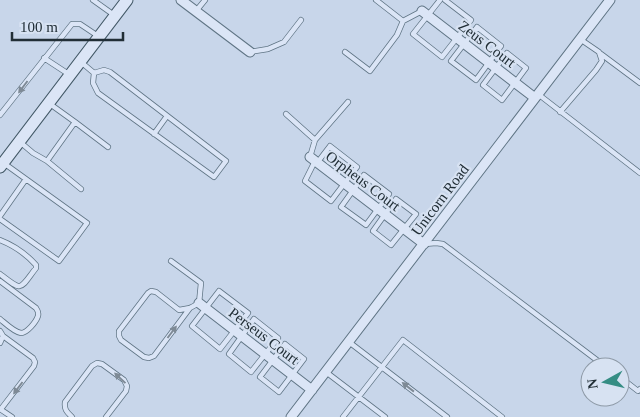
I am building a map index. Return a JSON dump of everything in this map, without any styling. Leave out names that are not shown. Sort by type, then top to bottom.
[{"type":"street","points":[[2,160],[19,142],[127,0]]},
{"type":"street","points":[[181,0],[250,52]]},
{"type":"street","name":"Unicorn Road","points":[[292,417],[610,0]]},
{"type":"street","name":"Zeus Court","points":[[424,14],[515,83],[536,96]]},
{"type":"street","name":"Orpheus Court","points":[[314,160],[424,244]]},
{"type":"street","name":"Perseus Court","points":[[198,306],[312,390]]},
{"type":"lane","points":[[93,0],[115,16]]},
{"type":"lane","points":[[196,12],[205,0]]},
{"type":"lane","points":[[376,0],[403,21]]},
{"type":"lane","points":[[440,0],[424,14],[413,34],[442,56],[460,41],[477,27],[501,46],[492,65],[483,85],[502,100],[526,68],[507,53],[492,65],[476,80],[451,61],[460,41],[470,20],[445,0]]},
{"type":"lane","points":[[345,52],[370,71],[397,35],[403,21],[424,14]]},
{"type":"lane","points":[[250,52],[284,42],[301,20]]},
{"type":"lane","points":[[0,114],[72,24],[80,24],[99,37]]},
{"type":"lane","points":[[580,39],[600,52],[640,84]]},
{"type":"lane","points":[[560,112],[602,61],[600,52]]},
{"type":"lane","points":[[44,58],[70,75]]},
{"type":"lane","points":[[80,61],[94,73],[94,83],[98,93],[214,177],[226,161],[110,72],[104,70],[94,73]]},
{"type":"lane","points":[[536,96],[640,172]]},
{"type":"lane","points":[[314,160],[330,146],[357,168],[331,202],[305,181],[314,160],[315,140],[348,102]]},
{"type":"lane","points":[[49,103],[108,147]]},
{"type":"lane","points":[[286,114],[315,140]]},
{"type":"lane","points":[[154,134],[167,116]]},
{"type":"lane","points":[[47,161],[75,122]]},
{"type":"lane","points":[[19,142],[47,161],[81,189]]},
{"type":"lane","points":[[2,160],[87,223],[59,261],[0,217],[26,179]]},
{"type":"lane","points":[[353,190],[340,207],[366,225],[381,212],[396,199],[416,214],[391,245],[373,231],[381,212],[389,194],[364,175],[353,190]]},
{"type":"lane","points":[[0,240],[15,248],[36,265],[36,268],[23,286],[19,287],[0,274]]},
{"type":"lane","points":[[424,244],[443,244],[593,357]]},
{"type":"lane","points":[[171,261],[201,283],[198,306],[192,326],[220,349],[238,334],[254,320],[278,338],[269,357],[260,377],[279,392],[304,359],[284,344],[269,357],[251,372],[228,354],[238,334],[248,313],[219,291],[198,306],[154,356],[144,357],[121,340],[119,336],[119,331],[151,291],[156,292],[179,310],[198,306]]},
{"type":"lane","points":[[0,281],[36,308],[38,313],[37,318],[27,331],[22,333],[17,332],[0,319]]},
{"type":"lane","points":[[0,343],[2,340],[1,333]]},
{"type":"lane","points":[[1,333],[33,358],[35,362],[34,366],[1,409],[12,417]]},
{"type":"lane","points":[[343,417],[403,340],[502,417]]},
{"type":"lane","points":[[349,342],[447,417]]},
{"type":"lane","points":[[72,417],[66,412],[64,402],[92,366],[102,364],[124,380],[127,386],[126,391],[106,417]]},
{"type":"lane","points":[[326,372],[385,417]]},
{"type":"lane","points":[[630,385],[638,391],[640,388]]}]
